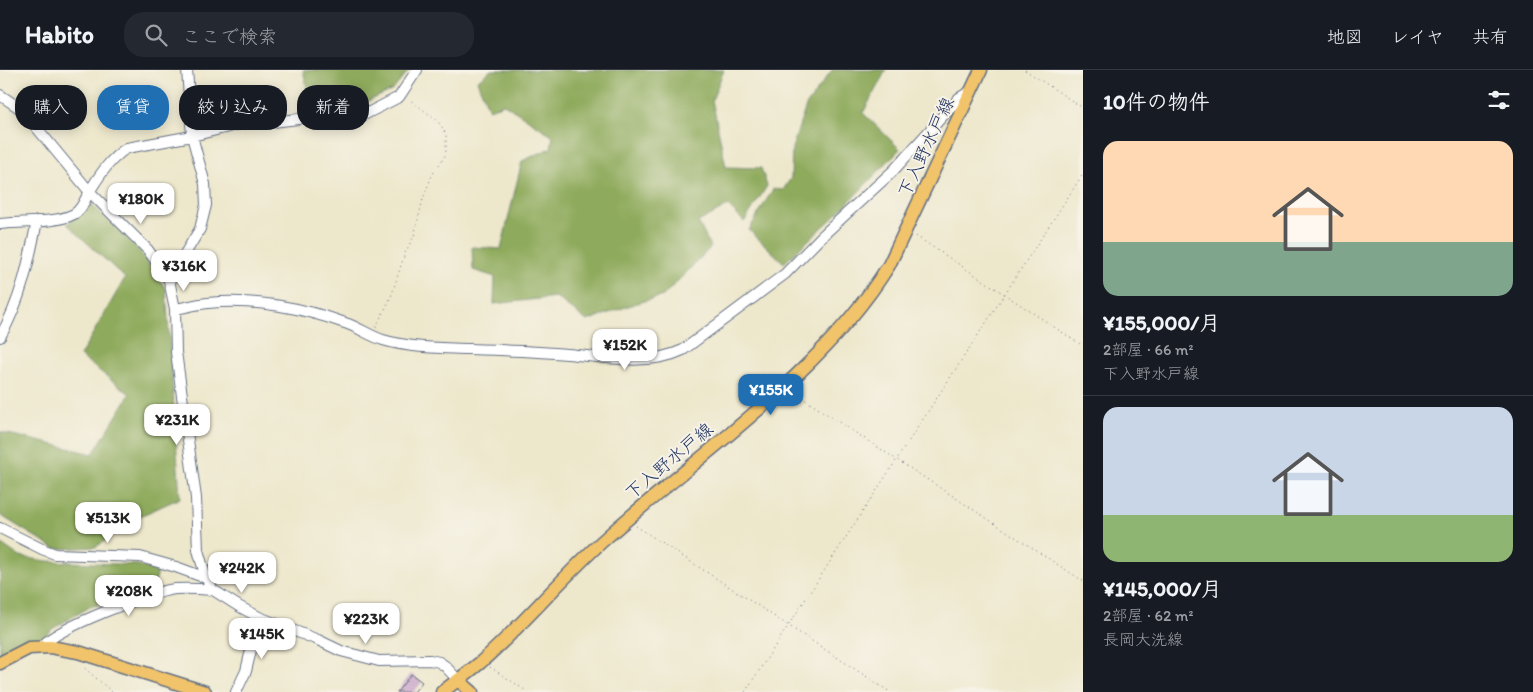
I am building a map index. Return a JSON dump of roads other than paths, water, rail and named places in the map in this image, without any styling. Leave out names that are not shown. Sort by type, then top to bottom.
[{"type":"main road","name":"下入野水戸線","points":[[442,692],[481,662],[590,552],[784,386],[824,347],[861,306],[882,276],[907,230],[981,70]]},
{"type":"main road","points":[[0,663],[28,648],[42,646],[78,652],[206,692]]},
{"type":"main road","points":[[458,680],[472,692]]},
{"type":"street","points":[[169,280],[200,229],[206,205],[205,184],[192,136],[187,70]]},
{"type":"street","points":[[0,224],[62,219],[72,215],[83,204],[89,191],[109,162],[118,153],[127,148],[192,136],[264,119],[273,122],[298,119],[321,110],[352,121],[399,97],[417,70]]},
{"type":"street","points":[[175,309],[206,303],[257,303],[332,318],[383,340],[429,348],[525,350],[637,360],[670,356],[683,350],[785,274],[822,236],[893,171],[959,98],[971,90]]},
{"type":"street","points":[[0,95],[18,107],[27,116],[89,191],[148,250],[169,280],[175,309],[176,352],[196,498],[198,550],[206,578],[213,590],[259,617],[341,651],[379,661],[430,660],[439,662],[458,680]]},
{"type":"street","points":[[0,336],[20,293],[30,259],[37,221]]},
{"type":"street","points":[[0,528],[55,554],[140,557],[206,578]]},
{"type":"street","points":[[42,646],[48,639],[101,614],[156,593],[186,588],[213,590]]},
{"type":"street","points":[[236,692],[246,671],[259,617]]}]
